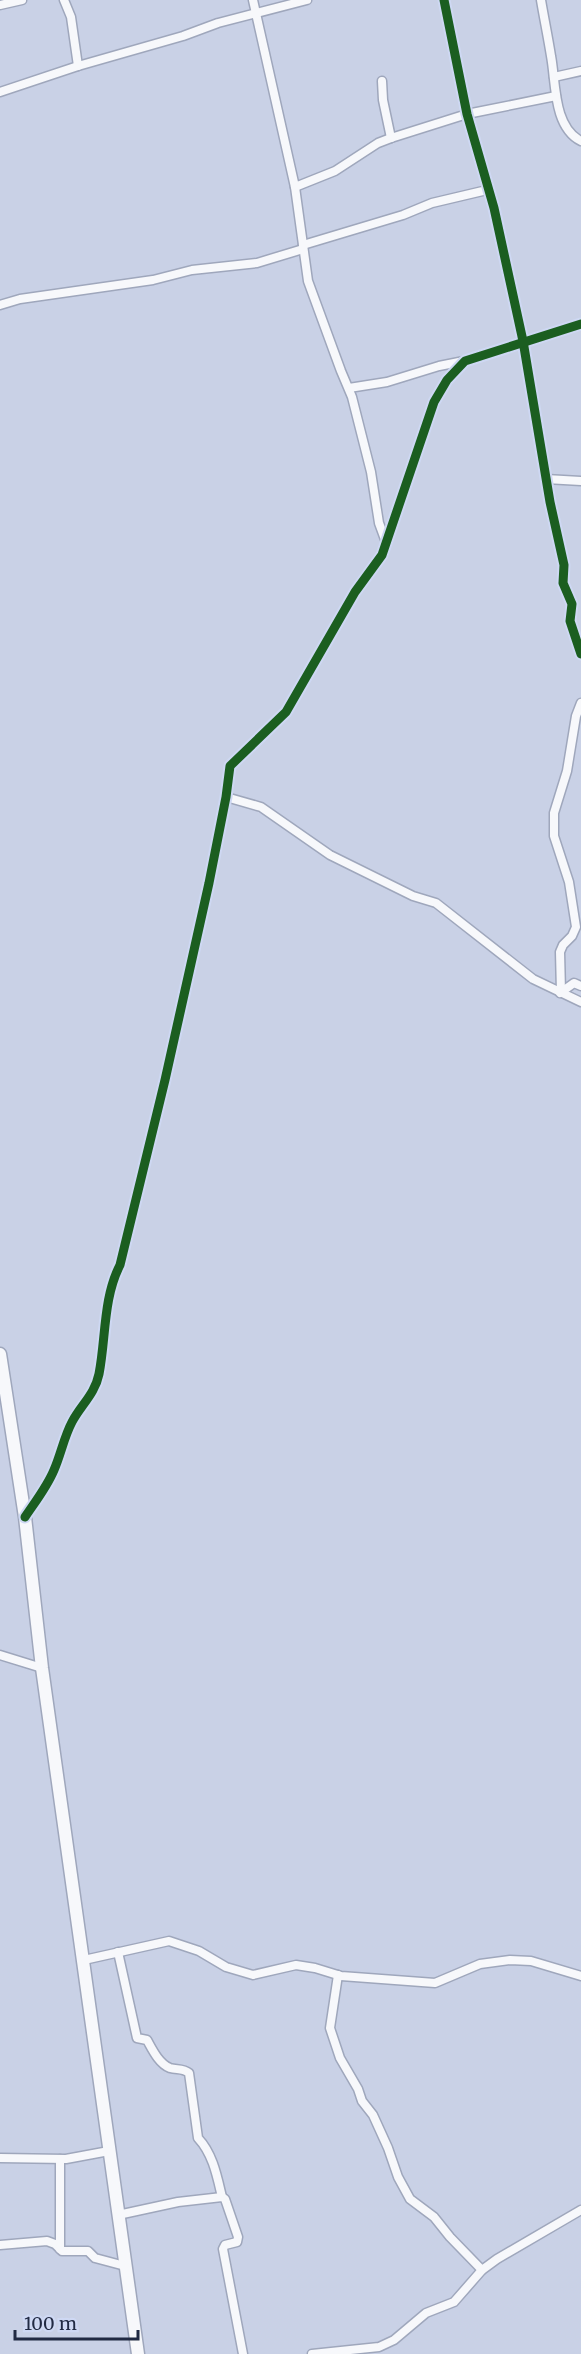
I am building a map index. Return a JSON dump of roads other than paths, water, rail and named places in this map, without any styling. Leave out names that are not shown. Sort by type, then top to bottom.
[{"type":"main road","points":[[0,1354],[25,1517],[42,1668],[138,2354]]},
{"type":"street","points":[[0,5],[22,0]]},
{"type":"street","points":[[64,0],[71,17],[78,66]]},
{"type":"street","points":[[253,0],[295,188],[308,281],[349,388],[370,472],[379,523],[386,542]]},
{"type":"street","points":[[0,92],[78,66],[183,36],[218,23],[307,0]]},
{"type":"street","points":[[444,0],[468,114],[487,190],[494,208],[523,341],[546,479],[564,565],[563,583],[572,604],[570,621],[581,654]]},
{"type":"street","points":[[540,0],[556,96],[564,124],[573,137],[581,141]]},
{"type":"street","points":[[554,77],[581,71]]},
{"type":"street","points":[[382,81],[383,99],[391,138]]},
{"type":"street","points":[[295,188],[335,171],[378,143],[391,138],[468,114],[556,96]]},
{"type":"street","points":[[0,305],[20,299],[153,280],[192,270],[257,263],[403,215],[432,203],[487,190]]},
{"type":"street","points":[[349,388],[387,382],[439,366],[465,361],[581,324]]},
{"type":"street","points":[[25,1517],[54,1470],[72,1422],[90,1398],[99,1376],[109,1300],[120,1265],[165,1080],[226,797],[230,766],[289,708],[359,585],[382,555],[434,402],[447,380],[465,361]]},
{"type":"street","points":[[546,479],[581,481]]},
{"type":"street","points":[[560,993],[560,952],[575,932],[576,927],[569,882],[555,836],[554,813],[567,771],[576,716],[581,703]]},
{"type":"street","points":[[226,797],[261,807],[330,855],[413,896],[439,904],[522,972],[581,1002]]},
{"type":"street","points":[[560,993],[574,983],[581,986]]},
{"type":"street","points":[[0,1655],[42,1668]]},
{"type":"street","points":[[84,1960],[169,1941],[187,1945],[226,1967],[258,1975],[296,1965],[338,1975],[435,1983],[480,1964],[510,1960],[531,1961],[581,1976]]},
{"type":"street","points":[[118,1952],[137,2038],[147,2040],[153,2052],[167,2067],[186,2070],[189,2073],[198,2138],[204,2144],[213,2162],[222,2197],[228,2204],[238,2237],[237,2242],[223,2249],[243,2354]]},
{"type":"street","points":[[338,1975],[330,2028],[336,2050],[358,2089],[362,2101],[373,2115],[398,2177],[410,2199],[434,2217],[482,2270]]},
{"type":"street","points":[[0,2158],[60,2159],[109,2151]]},
{"type":"street","points":[[60,2159],[60,2250]]},
{"type":"street","points":[[118,2215],[178,2202],[222,2197]]},
{"type":"street","points":[[312,2354],[386,2345],[426,2313],[454,2302],[482,2270],[496,2259],[581,2210]]},
{"type":"street","points":[[0,2245],[47,2241],[55,2244],[60,2250],[88,2251],[95,2258],[125,2266]]}]
